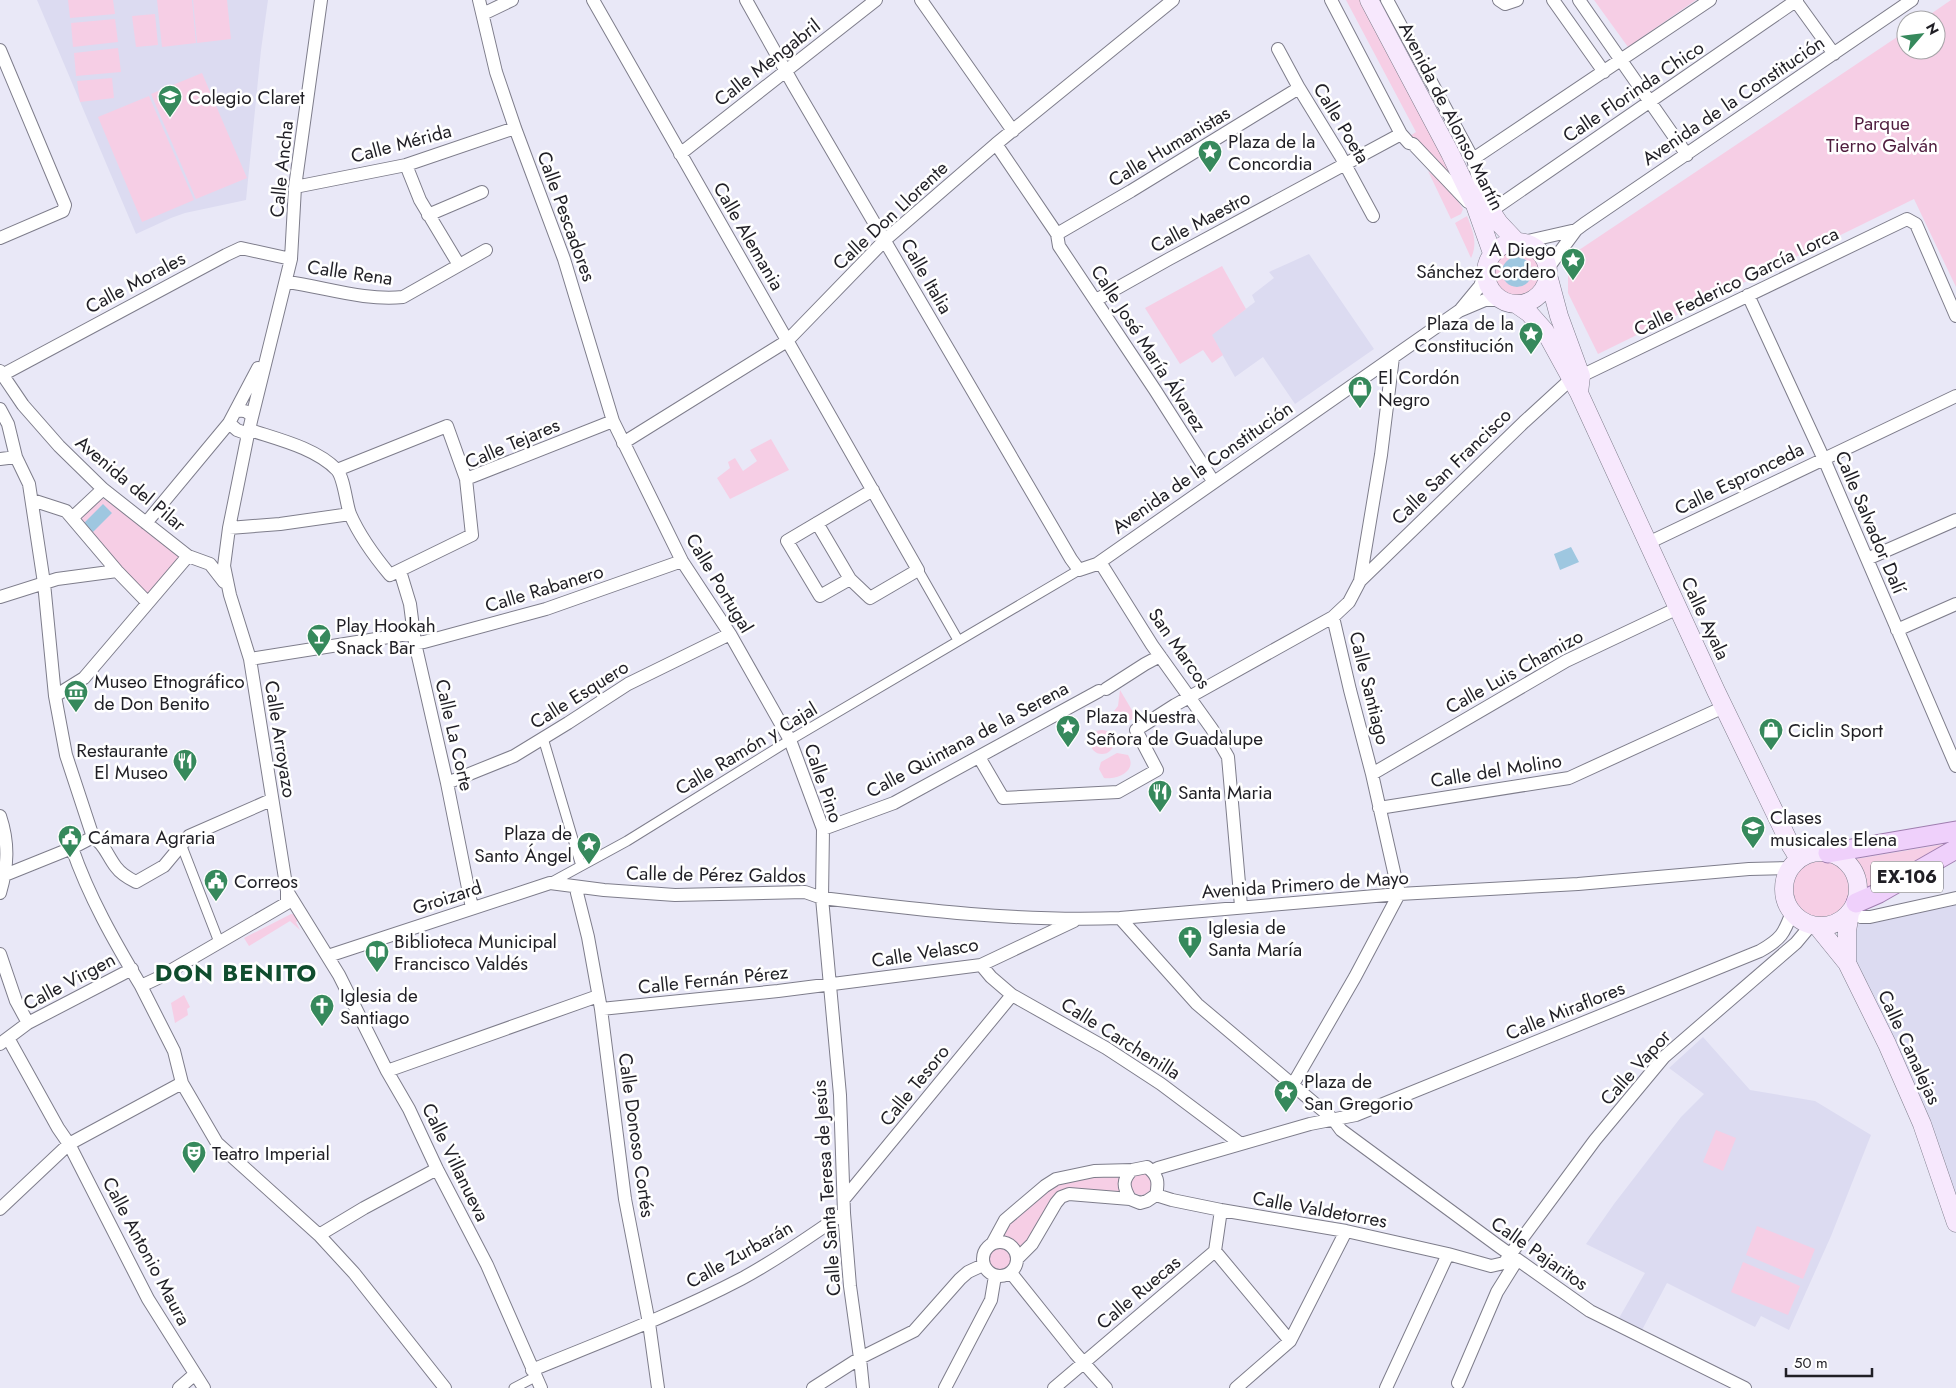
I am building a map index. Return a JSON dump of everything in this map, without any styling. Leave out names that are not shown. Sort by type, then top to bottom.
[{"type":"main road","name":"Avenida de Alonso Martín","points":[[1369,0],[1431,116],[1483,206],[1520,242]]},
{"type":"main road","name":"Avenida de Alonso Martín","points":[[1483,206],[1491,247]]},
{"type":"main road","points":[[1520,242],[1540,252],[1545,259],[1548,272],[1546,284],[1541,293],[1534,299],[1508,302],[1492,293],[1485,273],[1487,262],[1491,247],[1520,242]]},
{"type":"main road","name":"Calle Ayala","points":[[1548,272],[1577,383]]},
{"type":"main road","name":"Calle Ayala","points":[[1508,302],[1529,313],[1545,331],[1577,383],[1724,707],[1789,860]]},
{"type":"main road","name":"EX-106","points":[[1828,853],[1956,831]]},
{"type":"main road","name":"EX-106","points":[[1852,909],[1956,849]]},
{"type":"main road","points":[[1846,963],[1846,939],[1858,887],[1854,871],[1838,856],[1828,853],[1812,853],[1789,860],[1784,882],[1786,903],[1792,912],[1803,922],[1814,926],[1836,923],[1852,909]]},
{"type":"main road","name":"Calle Canalejas","points":[[1814,926],[1846,963],[1887,1044],[1916,1110],[1956,1223]]},
{"type":"street","name":"Calle Ancha","points":[[268,348],[287,282],[291,259],[295,187],[320,0]]},
{"type":"street","name":"Calle Pescadores","points":[[480,0],[496,72],[564,259],[613,421],[623,443]]},
{"type":"street","points":[[483,14],[512,0]]},
{"type":"street","name":"Calle Alemania","points":[[593,0],[958,640]]},
{"type":"street","name":"Calle Italia","points":[[746,0],[884,240],[1079,570]]},
{"type":"street","name":"Calle Mengabril","points":[[680,154],[876,0]]},
{"type":"street","points":[[921,0],[1013,131]]},
{"type":"street","name":"Calle Don Llorente","points":[[623,443],[787,342],[884,240],[1013,131],[1158,4],[1173,0]]},
{"type":"street","points":[[1331,0],[1401,134],[1467,200],[1491,247]]},
{"type":"street","name":"Avenida de Alonso Martín","points":[[1387,0],[1473,159],[1483,206]]},
{"type":"street","points":[[1499,0],[1505,4],[1517,0]]},
{"type":"street","points":[[1553,0],[1604,72]]},
{"type":"street","points":[[1579,0],[1687,155]]},
{"type":"street","points":[[1473,159],[1710,0]]},
{"type":"street","points":[[1796,0],[1834,54]]},
{"type":"street","name":"Calle Florinda Chico","points":[[1483,206],[1651,102],[1796,0]]},
{"type":"street","name":"Avenida de la Constitución","points":[[1576,230],[1912,0]]},
{"type":"street","name":"Calle Poeta","points":[[1278,49],[1346,164],[1373,216]]},
{"type":"street","points":[[0,50],[65,205],[63,212],[0,238]]},
{"type":"street","name":"Calle Humanistas","points":[[1057,234],[1300,88]]},
{"type":"street","name":"Calle Mérida","points":[[295,187],[406,166],[515,128]]},
{"type":"street","name":"Calle Maestro","points":[[1096,300],[1401,134]]},
{"type":"street","name":"Calle José María Álvarez","points":[[996,144],[1057,234],[1059,246],[1213,481]]},
{"type":"street","points":[[406,166],[428,215],[459,265]]},
{"type":"street","points":[[428,215],[482,192]]},
{"type":"street","name":"Calle Federico García Lorca","points":[[1577,383],[1748,295],[1907,219],[1916,224],[1956,316]]},
{"type":"street","points":[[1520,242],[1576,230]]},
{"type":"street","points":[[1548,272],[1576,230]]},
{"type":"street","name":"Calle Morales","points":[[1,373],[241,248],[291,259]]},
{"type":"street","name":"Calle Rena","points":[[287,282],[366,297],[403,297],[486,250]]},
{"type":"street","name":"Avenida de la Constitución","points":[[1460,311],[1480,286],[1485,273]]},
{"type":"street","name":"Calle Salvador Dalí","points":[[1748,295],[1823,458],[1956,766]]},
{"type":"street","name":"Avenida de la Constitución","points":[[958,640],[1079,570],[1100,562],[1213,481],[1460,311],[1485,300],[1508,302]]},
{"type":"street","points":[[146,523],[229,423],[237,411],[268,348]]},
{"type":"street","points":[[249,432],[268,348]]},
{"type":"street","name":"Calle Santiago","points":[[1393,357],[1360,581],[1349,602],[1333,617],[1372,774],[1399,894]]},
{"type":"street","name":"Avenida del Pilar","points":[[1,373],[23,405],[59,446],[103,489],[188,556],[210,564]]},
{"type":"street","points":[[1368,374],[1390,380]]},
{"type":"street","name":"Calle San Francisco","points":[[1360,581],[1524,422],[1577,383]]},
{"type":"street","name":"Calle Espronceda","points":[[1648,543],[1956,396]]},
{"type":"street","points":[[0,409],[8,424],[16,457],[29,484],[44,583],[54,696],[66,755],[93,837],[99,840],[116,868],[125,877],[136,882],[164,866],[189,836],[271,800]]},
{"type":"street","points":[[237,411],[244,410],[252,417]]},
{"type":"street","name":"Calle Tejares","points":[[400,571],[472,535],[466,479],[613,421]]},
{"type":"street","points":[[229,423],[237,430],[295,444],[337,470],[350,514],[366,544],[390,575],[400,571]]},
{"type":"street","points":[[337,470],[447,426],[466,479]]},
{"type":"street","name":"Calle Arroyazo","points":[[249,432],[229,528],[224,566],[230,595],[250,659],[287,891]]},
{"type":"street","name":"Calle Portugal","points":[[623,443],[682,561],[730,634],[790,740]]},
{"type":"street","points":[[0,459],[16,457]]},
{"type":"street","points":[[72,518],[103,489]]},
{"type":"street","points":[[850,579],[820,596],[787,541],[873,490]]},
{"type":"street","points":[[32,500],[66,511],[117,571],[148,603]]},
{"type":"street","points":[[229,528],[280,524],[350,514]]},
{"type":"street","points":[[1867,559],[1956,520]]},
{"type":"street","points":[[818,523],[850,579],[870,598],[918,570]]},
{"type":"street","points":[[210,564],[225,552]]},
{"type":"street","points":[[54,696],[84,678],[188,556]]},
{"type":"street","name":"Calle Rabanero","points":[[250,659],[414,638],[424,642],[546,609],[682,561]]},
{"type":"street","name":"San Marcos","points":[[1100,562],[1160,656],[1212,729],[1228,757],[1241,906]]},
{"type":"street","name":"Calle Arroyazo","points":[[210,564],[220,574],[230,595]]},
{"type":"street","points":[[0,597],[58,579],[117,571]]},
{"type":"street","name":"Calle La Corte","points":[[400,571],[410,604],[414,638],[447,783],[472,908]]},
{"type":"street","points":[[1897,630],[1956,604]]},
{"type":"street","name":"Calle Luis Chamizo","points":[[1372,774],[1566,661],[1678,608]]},
{"type":"street","points":[[978,757],[1003,798],[1118,792],[1157,770],[1136,730],[1190,697],[1333,617]]},
{"type":"street","name":"Calle Esquero","points":[[447,783],[514,756],[628,684],[730,634]]},
{"type":"street","name":"Calle Ramón y Cajal","points":[[550,883],[641,832],[790,740],[958,640]]},
{"type":"street","name":"Calle Quintana de la Serena","points":[[823,829],[894,803],[1102,690],[1160,656]]},
{"type":"street","name":"Calle del Molino","points":[[1379,808],[1569,778],[1724,707]]},
{"type":"street","points":[[543,738],[581,866]]},
{"type":"street","name":"Calle Pino","points":[[790,740],[823,829],[822,898],[830,984]]},
{"type":"street","points":[[0,816],[6,837],[8,854],[0,893]]},
{"type":"street","points":[[5,876],[72,848],[93,837]]},
{"type":"street","points":[[181,844],[219,942]]},
{"type":"street","points":[[72,848],[82,878],[94,904],[160,1021],[174,1051],[182,1083],[217,1143],[319,1235],[354,1273],[445,1388]]},
{"type":"street","name":"Avenida Primero de Mayo","points":[[822,898],[944,912],[1076,920],[1120,918],[1241,906],[1399,894],[1578,884],[1789,860]]},
{"type":"street","name":"Groizard","points":[[328,956],[550,883],[579,887]]},
{"type":"street","name":"Calle de Pérez Galdos","points":[[579,887],[674,895],[805,892],[822,898]]},
{"type":"street","name":"Calle Donoso Cortés","points":[[579,887],[577,893],[588,937],[601,1009],[625,1199],[649,1322],[658,1388]]},
{"type":"street","name":"Calle Villanueva","points":[[287,891],[291,906],[328,956],[409,1108],[437,1170],[487,1265],[536,1378]]},
{"type":"street","points":[[1292,1086],[1359,969],[1399,894]]},
{"type":"street","points":[[1852,909],[1861,917],[1870,917],[1956,898]]},
{"type":"street","name":"Calle Virgen","points":[[4,1041],[28,1023],[137,978],[158,978],[219,942],[291,906]]},
{"type":"street","name":"Calle Miraflores","points":[[1333,1119],[1356,1115],[1745,957],[1771,944],[1785,932],[1792,912]]},
{"type":"street","points":[[1134,932],[1138,916]]},
{"type":"street","points":[[1846,939],[1855,928],[1870,917]]},
{"type":"street","points":[[1120,918],[1198,1004],[1333,1119]]},
{"type":"street","name":"Calle Velasco","points":[[830,984],[981,964],[1076,920]]},
{"type":"street","name":"Calle Vapor","points":[[1458,1383],[1514,1257],[1595,1140],[1664,1057],[1814,926]]},
{"type":"street","points":[[1796,942],[1811,938],[1828,940]]},
{"type":"street","points":[[0,954],[16,1001],[28,1023]]},
{"type":"street","points":[[1745,957],[1758,975]]},
{"type":"street","name":"Calle Carchenilla","points":[[981,964],[991,977],[1012,995],[1106,1048],[1161,1084],[1241,1144]]},
{"type":"street","points":[[158,978],[155,984],[155,994],[160,1021]]},
{"type":"street","name":"Calle Fernán Pérez","points":[[601,1009],[830,984]]},
{"type":"street","name":"Calle Santa Teresa de Jesús","points":[[830,984],[840,1095],[844,1213],[850,1286],[863,1388]]},
{"type":"street","name":"Calle Tesoro","points":[[844,1199],[1012,995]]},
{"type":"street","points":[[388,1071],[598,996]]},
{"type":"street","name":"Calle Antonio Maura","points":[[4,1041],[69,1144],[148,1299],[204,1388]]},
{"type":"street","points":[[0,1209],[69,1144],[182,1083]]},
{"type":"street","points":[[1310,1124],[1316,1114],[1316,1105]]},
{"type":"street","points":[[1106,1388],[1004,1275],[988,1272],[983,1265],[982,1260],[985,1250],[992,1244],[1005,1220],[1056,1179],[1094,1170],[1149,1169],[1333,1119]]},
{"type":"street","name":"Calle Pajaritos","points":[[1333,1119],[1340,1130],[1496,1245],[1590,1311],[1745,1388]]},
{"type":"street","points":[[1149,1169],[1158,1181],[1152,1198]]},
{"type":"street","points":[[319,1235],[364,1208],[437,1170]]},
{"type":"street","points":[[1130,1199],[1124,1190],[1124,1183],[1126,1175],[1132,1170]]},
{"type":"street","name":"Calle Valdetorres","points":[[1017,1260],[1032,1244],[1056,1203],[1061,1197],[1069,1194],[1130,1199],[1140,1203],[1152,1198],[1172,1200],[1346,1231],[1496,1266],[1514,1257]]},
{"type":"street","points":[[1221,1210],[1215,1251],[1290,1341]]},
{"type":"street","name":"Calle Zurbarán","points":[[536,1378],[649,1322],[744,1278],[844,1213]]},
{"type":"street","points":[[1236,1388],[1290,1341],[1346,1231]]},
{"type":"street","points":[[945,1388],[1004,1275],[1014,1269],[1017,1260],[1016,1254],[1009,1245],[1004,1242],[992,1244]]},
{"type":"street","points":[[1476,1262],[1491,1258],[1496,1245]]},
{"type":"street","name":"Calle Ruecas","points":[[1054,1388],[1215,1251]]},
{"type":"street","points":[[1386,1388],[1448,1254]]},
{"type":"street","points":[[813,1388],[860,1358],[914,1331],[960,1279],[968,1272],[983,1265]]},
{"type":"street","points":[[179,1388],[195,1374]]},
{"type":"street","points":[[514,1388],[536,1378]]},
{"type":"shaded area","name":"Colegio Claret","points":[[37,0],[268,0],[246,200],[185,213],[136,234]]},
{"type":"shaded area","points":[[1309,254],[1374,349],[1295,404],[1263,357],[1235,377],[1211,335],[1255,302],[1252,295],[1274,278],[1269,272]]},
{"type":"shaded area","points":[[1517,257],[1528,261],[1532,272],[1528,283],[1517,287],[1506,283],[1502,272],[1506,261]]},
{"type":"shaded area","points":[[103,504],[112,513],[93,532],[84,523]]},
{"type":"shaded area","points":[[1571,547],[1579,562],[1560,570],[1554,554]]},
{"type":"shaded area","points":[[1956,898],[1956,1223],[1847,963],[1855,928],[1861,922]]},
{"type":"shaded area","points":[[1703,1037],[1750,1090],[1815,1101],[1871,1135],[1831,1236],[1789,1330],[1761,1316],[1755,1327],[1667,1283],[1642,1330],[1619,1318],[1645,1273],[1586,1244],[1614,1204],[1681,1117],[1704,1094],[1669,1068]]},
{"type":"green space","points":[[68,0],[113,0],[115,14],[70,18]]},
{"type":"green space","points":[[157,0],[192,0],[196,43],[162,47]]},
{"type":"green space","points":[[193,0],[227,0],[231,39],[197,43]]},
{"type":"green space","points":[[1346,0],[1369,0],[1457,181],[1410,136],[1416,132]]},
{"type":"green space","points":[[1594,0],[1696,0],[1628,47]]},
{"type":"green space","name":"Parque Tierno Galván","points":[[1951,0],[1956,0],[1956,287],[1914,199],[1598,354],[1568,293],[1568,269],[1579,250],[1896,38],[1896,60],[1946,60],[1946,10],[1936,10]]},
{"type":"green space","points":[[155,14],[158,45],[136,47],[132,16]]},
{"type":"green space","points":[[115,19],[118,42],[73,47],[71,23]]},
{"type":"green space","points":[[118,48],[121,72],[76,76],[74,53]]},
{"type":"green space","points":[[202,73],[247,178],[196,199],[151,94]]},
{"type":"green space","points":[[112,78],[114,98],[80,102],[77,81]]},
{"type":"green space","points":[[149,96],[194,200],[142,222],[98,117]]},
{"type":"green space","points":[[1428,171],[1452,192],[1463,209],[1461,214],[1451,219]]},
{"type":"green space","points":[[1467,216],[1473,232],[1474,242],[1471,258],[1455,223]]},
{"type":"green space","points":[[1518,246],[1528,248],[1536,254],[1542,262],[1544,272],[1542,282],[1536,290],[1528,296],[1518,298],[1508,296],[1500,290],[1494,282],[1492,272],[1494,262],[1500,254],[1508,248]]},
{"type":"green space","points":[[1222,266],[1246,309],[1212,335],[1223,355],[1212,363],[1203,350],[1180,364],[1145,308]]},
{"type":"green space","points":[[771,439],[789,470],[730,499],[717,478],[730,468],[728,462],[735,458],[743,471],[757,461],[750,450]]},
{"type":"green space","points":[[101,498],[177,554],[180,560],[152,593],[145,595],[80,520]]},
{"type":"green space","points":[[1120,690],[1136,717],[1125,723],[1114,711],[1118,706]]},
{"type":"green space","points":[[1102,730],[1107,731],[1113,737],[1113,747],[1107,753],[1102,754],[1097,753],[1091,747],[1090,742],[1091,737],[1097,731]]},
{"type":"green space","points":[[1117,753],[1128,755],[1130,766],[1128,770],[1115,778],[1104,778],[1099,769],[1101,762]]},
{"type":"green space","points":[[1951,843],[1861,896],[1861,876],[1850,860]]},
{"type":"green space","points":[[1821,861],[1836,866],[1844,874],[1849,889],[1844,904],[1836,912],[1821,917],[1806,912],[1798,904],[1793,889],[1798,874],[1806,866]]},
{"type":"green space","points":[[291,914],[300,915],[302,919],[296,922],[300,930],[290,921],[249,946],[244,938]]},
{"type":"green space","points":[[184,995],[190,1007],[187,1009],[188,1015],[175,1023],[171,1003]]},
{"type":"green space","points":[[1716,1130],[1736,1138],[1723,1171],[1703,1162]]},
{"type":"green space","points":[[1141,1173],[1149,1176],[1152,1184],[1149,1192],[1141,1195],[1133,1192],[1130,1184],[1133,1176]]},
{"type":"green space","points":[[1123,1174],[1119,1184],[1122,1196],[1073,1191],[1020,1255],[1012,1243],[998,1238],[1029,1204],[1059,1184],[1082,1177]]},
{"type":"green space","points":[[1757,1226],[1815,1249],[1803,1279],[1746,1255]]},
{"type":"green space","points":[[999,1248],[1004,1249],[1010,1255],[1010,1265],[1004,1271],[999,1272],[994,1271],[988,1265],[987,1260],[988,1255],[994,1249]]},
{"type":"green space","points":[[1743,1262],[1800,1286],[1788,1315],[1731,1292]]},
{"type":"place","name":"Colegio Claret","points":[[170,118]]},
{"type":"place","name":"Plaza de la Concordia","points":[[1210,173]]},
{"type":"place","name":"A Diego Sánchez Cordero","points":[[1573,281]]},
{"type":"place","name":"Plaza de la Constitución","points":[[1531,355]]},
{"type":"place","name":"El Cordón Negro","points":[[1360,409]]},
{"type":"place","name":"Play Hookah Snack Bar","points":[[319,657]]},
{"type":"place","name":"Museo Etnográfico de Don Benito","points":[[76,713]]},
{"type":"place","name":"Plaza Nuestra Señora de Guadalupe","points":[[1068,748]]},
{"type":"place","name":"Ciclin Sport","points":[[1771,751]]},
{"type":"place","name":"Restaurante El Museo","points":[[185,782]]},
{"type":"place","name":"Santa Maria","points":[[1160,813]]},
{"type":"place","name":"Clases musicales Elena","points":[[1753,849]]},
{"type":"place","name":"Cámara Agraria","points":[[70,858]]},
{"type":"place","name":"Plaza de Santo Ángel","points":[[589,865]]},
{"type":"place","name":"Correos","points":[[216,902]]},
{"type":"place","name":"Iglesia de Santa María","points":[[1190,959]]},
{"type":"place","name":"Biblioteca Municipal Francisco Valdés","points":[[377,973]]},
{"type":"place","name":"Iglesia de Santiago","points":[[322,1027]]},
{"type":"place","name":"Plaza de San Gregorio","points":[[1286,1113]]},
{"type":"place","name":"Teatro Imperial","points":[[194,1174]]},
{"type":"district","name":"DON BENITO","points":[[236,973]]}]
